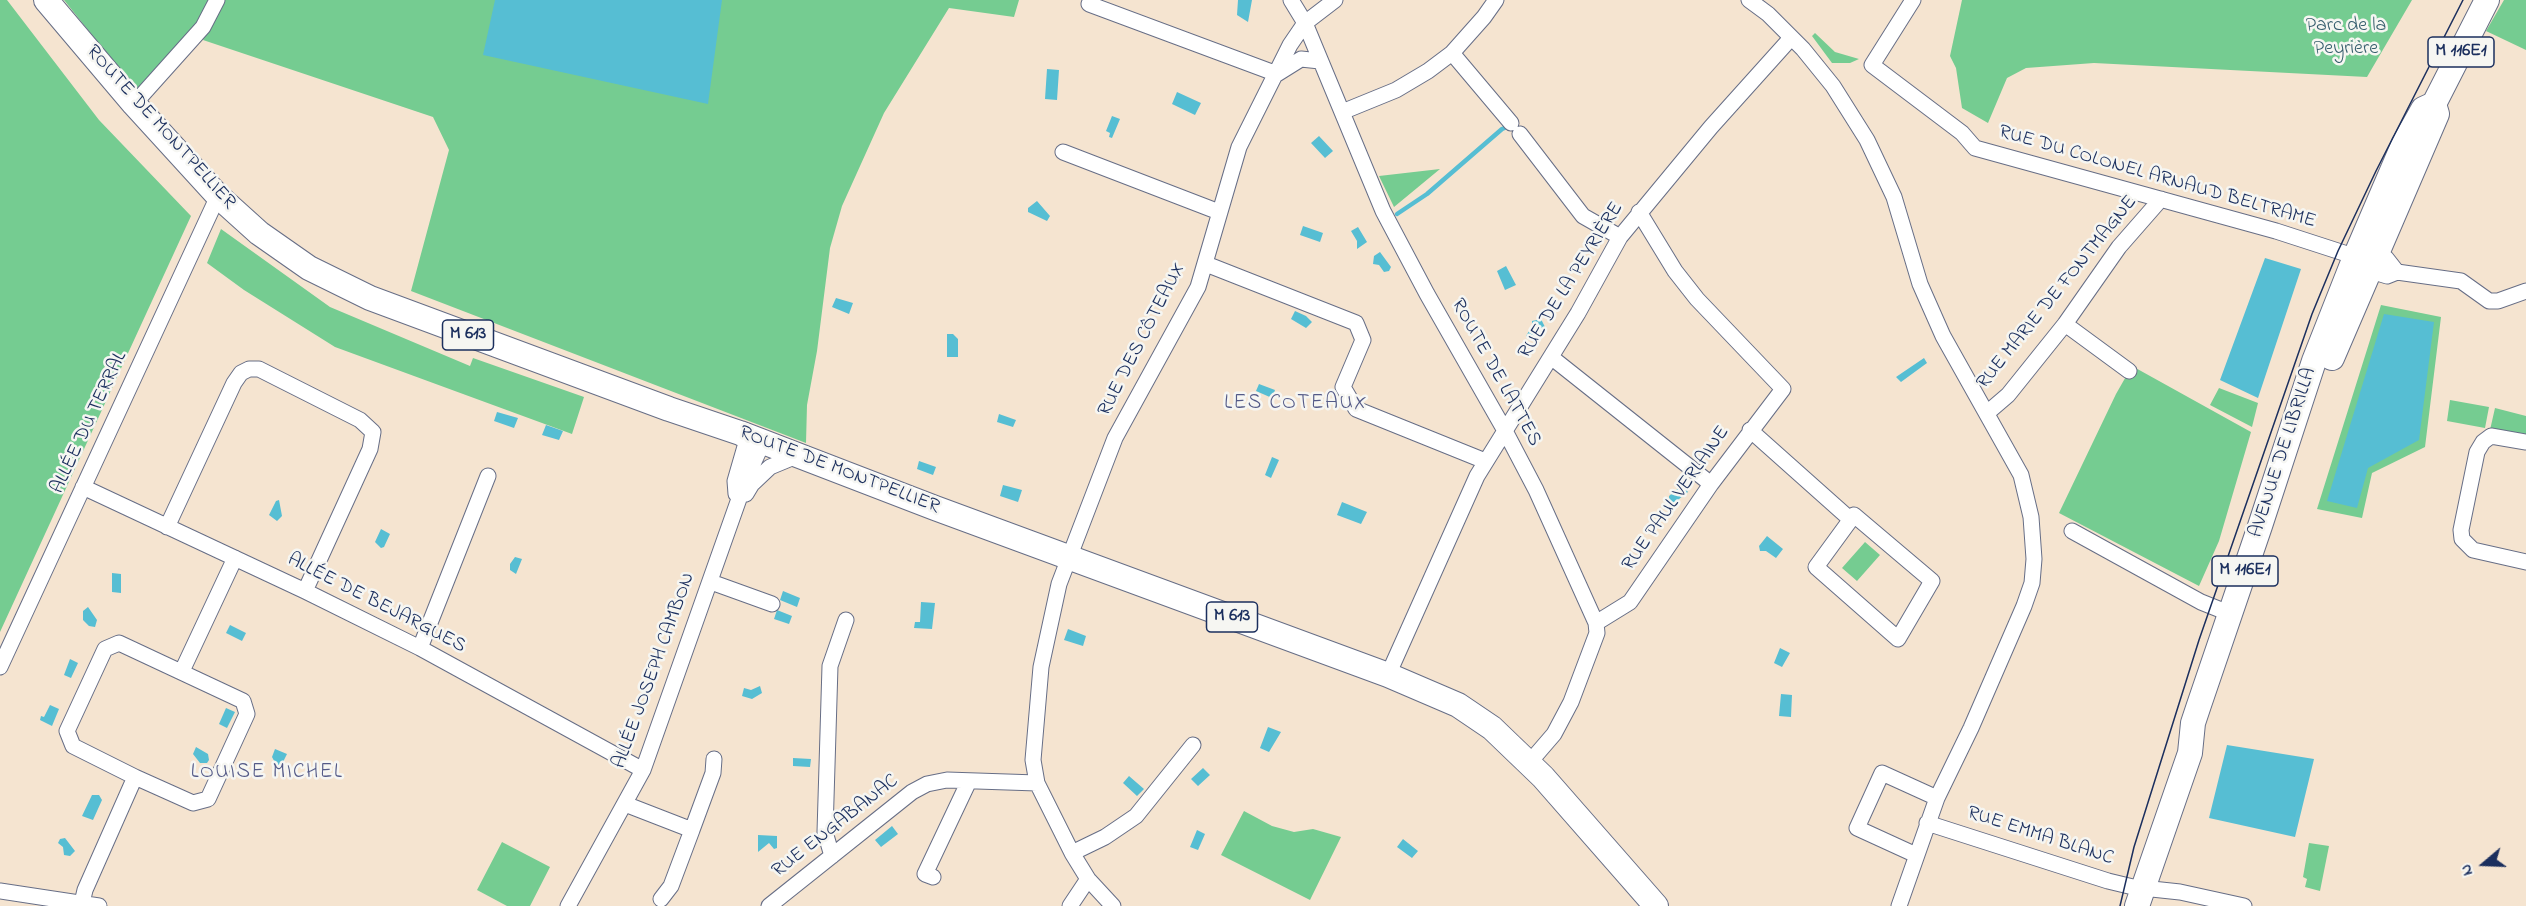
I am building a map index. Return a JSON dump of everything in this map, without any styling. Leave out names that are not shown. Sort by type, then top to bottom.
[{"type":"main road","name":"ROUTE DE MONTPELLIER","points":[[46,0],[134,104],[218,196],[259,232],[309,268],[370,298],[746,435],[1069,558],[1388,675],[1458,705],[1492,728],[1529,763],[1656,906]]},
{"type":"main road","name":"AVENUE DE LIBRILLA","points":[[2143,895],[2165,846],[2231,615],[2314,410],[2361,259],[2404,143],[2423,109],[2434,104],[2487,0]]},
{"type":"main road","name":"AVENUE DE LIBRILLA","points":[[2361,259],[2437,114],[2434,104]]},
{"type":"main road","name":"AVENUE DE LIBRILLA","points":[[2143,895],[2190,753],[2193,723],[2231,615],[2307,379],[2401,169],[2404,143]]},
{"type":"street","points":[[134,104],[203,27],[217,0]]},
{"type":"street","name":"ROUTE DE LATTES","points":[[1291,0],[1305,23],[1383,211],[1536,490],[1596,623]]},
{"type":"street","name":"RUE DES CÔTEAUX","points":[[1113,906],[1088,879],[1072,853],[1037,783],[1033,760],[1041,667],[1059,584],[1115,438],[1193,296],[1206,264],[1239,147],[1290,45],[1305,23],[1335,0]]},
{"type":"street","points":[[1342,112],[1396,90],[1428,71],[1452,53],[1496,0]]},
{"type":"street","points":[[1749,0],[1768,14],[1827,78],[1867,140],[1894,197],[1920,284],[1943,336],[2011,453],[2026,490],[2033,537],[2032,582],[2024,606],[1971,728],[1937,798],[1899,906]]},
{"type":"street","name":"RUE DU COLONEL ARNAUD BELTRAME","points":[[1913,0],[1872,65],[1962,133],[1975,148],[2276,231],[2361,259],[2386,258],[2397,272],[2460,281],[2489,301],[2498,301],[2526,291]]},
{"type":"street","points":[[1089,4],[1277,74],[1301,59],[1320,62]]},
{"type":"street","name":"RUE DE LA PEYRIÈRE","points":[[1388,675],[1485,461],[1551,357],[1620,237],[1746,87],[1791,38]]},
{"type":"street","points":[[1452,53],[1515,128],[1583,216],[1620,237]]},
{"type":"street","points":[[1063,152],[1219,212]]},
{"type":"street","name":"ALLÉE DU TERRAL","points":[[0,667],[218,196]]},
{"type":"street","name":"RUE MARIE DE FONTMAGNE","points":[[1987,413],[2008,395],[2064,324],[2119,247],[2161,200]]},
{"type":"street","name":"RUE PAUL VERLAINE","points":[[1596,623],[1630,602],[1711,484],[1783,389],[1698,299],[1675,271],[1639,212]]},
{"type":"street","points":[[1206,264],[1356,323],[1363,340],[1343,387],[1356,409],[1485,461]]},
{"type":"street","points":[[2064,324],[2129,372]]},
{"type":"street","points":[[1551,357],[1711,484]]},
{"type":"street","points":[[167,527],[234,383],[241,373],[249,369],[260,369],[360,420],[373,432],[370,449],[305,591]]},
{"type":"street","points":[[1750,430],[1851,520]]},
{"type":"street","name":"ALLÉE JOSEPH CAMBON","points":[[735,481],[746,435]]},
{"type":"street","name":"ALLÉE JOSEPH CAMBON","points":[[736,509],[736,453],[746,435]]},
{"type":"street","name":"ALLÉE JOSEPH CAMBON","points":[[568,906],[643,770],[746,478],[746,435]]},
{"type":"street","points":[[2526,442],[2491,436],[2483,442],[2477,452],[2461,530],[2466,545],[2473,550],[2526,562]]},
{"type":"street","name":"ALLÉE JOSEPH CAMBON","points":[[736,509],[752,484],[770,467],[799,455]]},
{"type":"street","points":[[420,648],[488,476]]},
{"type":"street","name":"ALLÉE DE BEJARGUES","points":[[83,487],[305,591],[420,648],[643,770]]},
{"type":"street","points":[[1854,515],[1932,581],[1898,639],[1816,567],[1851,520],[1854,515]]},
{"type":"street","points":[[2072,531],[2201,602],[2231,615]]},
{"type":"street","points":[[182,671],[235,558]]},
{"type":"street","points":[[711,582],[772,604]]},
{"type":"street","points":[[832,856],[825,832],[830,666],[846,620]]},
{"type":"street","points":[[1529,763],[1554,734],[1571,702],[1597,633],[1596,623]]},
{"type":"street","points":[[118,643],[243,701],[247,714],[208,799],[194,803],[135,777],[73,746],[67,731],[105,650],[118,643]]},
{"type":"street","points":[[1072,853],[1105,837],[1136,816],[1193,745]]},
{"type":"street","points":[[661,898],[670,886],[692,830],[713,773],[714,759]]},
{"type":"street","points":[[1916,855],[1857,828],[1882,773],[1937,798]]},
{"type":"street","points":[[82,903],[85,890],[135,777]]},
{"type":"street","name":"RUE ENGABANAC","points":[[769,906],[912,792],[927,784],[947,780],[1037,783]]},
{"type":"street","points":[[933,877],[925,874],[969,781]]},
{"type":"street","points":[[625,804],[692,830]]},
{"type":"street","name":"RUE EMMA BLANC","points":[[1927,823],[2143,895],[2244,906]]},
{"type":"street","points":[[1070,906],[1088,879]]},
{"type":"street","points":[[0,891],[99,906]]},
{"type":"green space","points":[[0,0],[7,0],[99,120],[191,216],[0,632]]},
{"type":"green space","points":[[64,0],[210,0],[199,26],[139,94]]},
{"type":"green space","points":[[222,0],[1019,0],[1014,17],[949,8],[884,113],[842,206],[830,248],[817,351],[807,405],[806,443],[411,291],[449,150],[433,117],[203,40]]},
{"type":"green space","name":"Parc de la Peyrière","points":[[1962,0],[2412,0],[2367,77],[2094,63],[2026,68],[2007,78],[1988,123],[1962,108],[1956,68],[1950,56]]},
{"type":"green space","points":[[2504,0],[2526,0],[2526,50],[2486,31]]},
{"type":"green space","points":[[1815,33],[1835,52],[1859,59],[1850,63],[1832,63],[1812,36]]},
{"type":"green space","points":[[1440,169],[1394,207],[1379,176]]},
{"type":"green space","points":[[221,229],[330,307],[470,366],[473,358],[584,397],[572,434],[335,347],[244,290],[207,263]]},
{"type":"green space","points":[[2381,305],[2441,317],[2425,447],[2372,473],[2362,518],[2317,509]]},
{"type":"green space","points":[[2132,366],[2251,432],[2219,541],[2199,586],[2059,513],[2116,394]]},
{"type":"green space","points":[[2219,388],[2258,403],[2252,427],[2210,405]]},
{"type":"green space","points":[[2450,400],[2489,407],[2485,428],[2447,421]]},
{"type":"green space","points":[[2495,408],[2526,416],[2526,437],[2490,430]]},
{"type":"green space","points":[[1865,542],[1880,555],[1857,581],[1842,568]]},
{"type":"green space","points":[[1244,811],[1272,826],[1294,832],[1313,829],[1341,837],[1310,900],[1221,855]]},
{"type":"green space","points":[[502,842],[550,867],[530,906],[507,906],[477,890]]},
{"type":"green space","points":[[2309,843],[2329,846],[2320,891],[2305,887],[2307,879],[2303,877]]},
{"type":"water","points":[[495,0],[722,0],[708,104],[483,55]]},
{"type":"water","points":[[1238,0],[1252,0],[1248,22],[1237,15]]},
{"type":"water","points":[[1047,69],[1059,70],[1057,100],[1045,99]]},
{"type":"water","points":[[1177,92],[1201,103],[1195,115],[1172,104]]},
{"type":"water","points":[[1112,116],[1120,119],[1112,138],[1106,131]]},
{"type":"water","points":[[1319,136],[1333,151],[1325,158],[1311,143]]},
{"type":"water","points":[[1037,201],[1050,216],[1047,221],[1028,212],[1028,208]]},
{"type":"water","points":[[1303,226],[1323,233],[1320,242],[1300,235]]},
{"type":"water","points":[[1358,227],[1367,242],[1357,249],[1357,241],[1351,231]]},
{"type":"water","points":[[1380,252],[1391,267],[1389,271],[1384,272],[1379,265],[1373,264],[1374,256]]},
{"type":"water","points":[[2265,258],[2301,269],[2258,398],[2220,380]]},
{"type":"water","points":[[1506,266],[1516,285],[1505,290],[1497,271]]},
{"type":"water","points":[[836,298],[853,303],[849,314],[832,307]]},
{"type":"water","points":[[1295,311],[1312,322],[1306,328],[1291,319]]},
{"type":"water","points":[[2384,314],[2434,322],[2419,440],[2368,468],[2357,508],[2327,501]]},
{"type":"water","points":[[1541,319],[1546,329],[1541,332],[1536,343],[1526,336],[1532,326],[1532,321]]},
{"type":"water","points":[[947,334],[953,334],[958,339],[958,357],[947,357]]},
{"type":"water","points":[[1924,358],[1927,363],[1901,382],[1896,377]]},
{"type":"water","points":[[1259,384],[1275,390],[1272,398],[1256,391]]},
{"type":"water","points":[[497,412],[518,418],[514,428],[494,421]]},
{"type":"water","points":[[999,414],[1016,420],[1013,427],[997,422]]},
{"type":"water","points":[[546,425],[563,431],[559,440],[542,435]]},
{"type":"water","points":[[1272,457],[1279,460],[1271,478],[1265,475]]},
{"type":"water","points":[[919,461],[936,467],[933,475],[917,469]]},
{"type":"water","points":[[1003,485],[1022,490],[1018,502],[1000,496]]},
{"type":"water","points":[[1682,485],[1688,492],[1674,503],[1669,502],[1669,496]]},
{"type":"water","points":[[279,500],[282,516],[277,521],[269,515],[276,501]]},
{"type":"water","points":[[1342,502],[1367,512],[1361,524],[1337,515]]},
{"type":"water","points":[[381,529],[390,534],[384,547],[381,548],[375,542]]},
{"type":"water","points":[[1767,536],[1783,549],[1776,558],[1766,551],[1760,551],[1759,546]]},
{"type":"water","points":[[515,557],[522,559],[516,574],[510,570],[510,564]]},
{"type":"water","points":[[112,573],[121,574],[121,593],[112,592]]},
{"type":"water","points":[[783,591],[800,598],[797,607],[780,600]]},
{"type":"water","points":[[921,602],[935,603],[932,629],[914,628],[915,622],[920,622]]},
{"type":"water","points":[[88,607],[97,620],[95,627],[89,626],[83,620],[83,611]]},
{"type":"water","points":[[777,610],[792,616],[789,624],[774,619]]},
{"type":"water","points":[[230,625],[246,633],[242,641],[226,633]]},
{"type":"water","points":[[1068,629],[1086,636],[1083,646],[1064,640]]},
{"type":"water","points":[[1780,648],[1790,653],[1782,667],[1774,663]]},
{"type":"water","points":[[70,659],[78,663],[71,678],[64,675]]},
{"type":"water","points":[[760,686],[762,693],[752,699],[742,696],[744,688],[751,690]]},
{"type":"water","points":[[1781,694],[1792,695],[1791,717],[1779,716]]},
{"type":"water","points":[[50,705],[59,709],[52,726],[40,720]]},
{"type":"water","points":[[226,708],[235,712],[227,728],[219,724]]},
{"type":"water","points":[[1268,727],[1281,732],[1269,752],[1260,748]]},
{"type":"water","points":[[2227,745],[2314,759],[2295,837],[2209,818]]},
{"type":"water","points":[[196,747],[208,754],[207,763],[200,763],[193,754]]},
{"type":"water","points":[[275,749],[287,754],[279,770],[272,757]]},
{"type":"water","points":[[793,758],[811,759],[810,767],[793,766]]},
{"type":"water","points":[[1203,768],[1210,775],[1198,786],[1191,779]]},
{"type":"water","points":[[1129,776],[1144,789],[1137,796],[1123,783]]},
{"type":"water","points":[[92,795],[99,795],[102,800],[93,820],[82,816]]},
{"type":"water","points":[[892,826],[898,834],[881,847],[875,840]]},
{"type":"water","points":[[1197,830],[1205,834],[1198,850],[1190,847]]},
{"type":"water","points":[[758,835],[777,836],[777,848],[774,849],[769,843],[758,852]]},
{"type":"water","points":[[65,838],[75,851],[70,856],[64,855],[63,847],[58,843],[60,839]]},
{"type":"water","points":[[1403,839],[1418,851],[1412,858],[1397,847]]},
{"type":"waterway","points":[[1397,214],[1427,194],[1507,127]]},
{"type":"tram line","points":[[2120,906],[2134,847],[2199,640],[2312,314],[2338,251],[2376,171],[2463,0]]},
{"type":"district","name":"LES COTEAUX","points":[[1296,405]]},
{"type":"district","name":"LOUISE MICHEL","points":[[267,774]]}]
